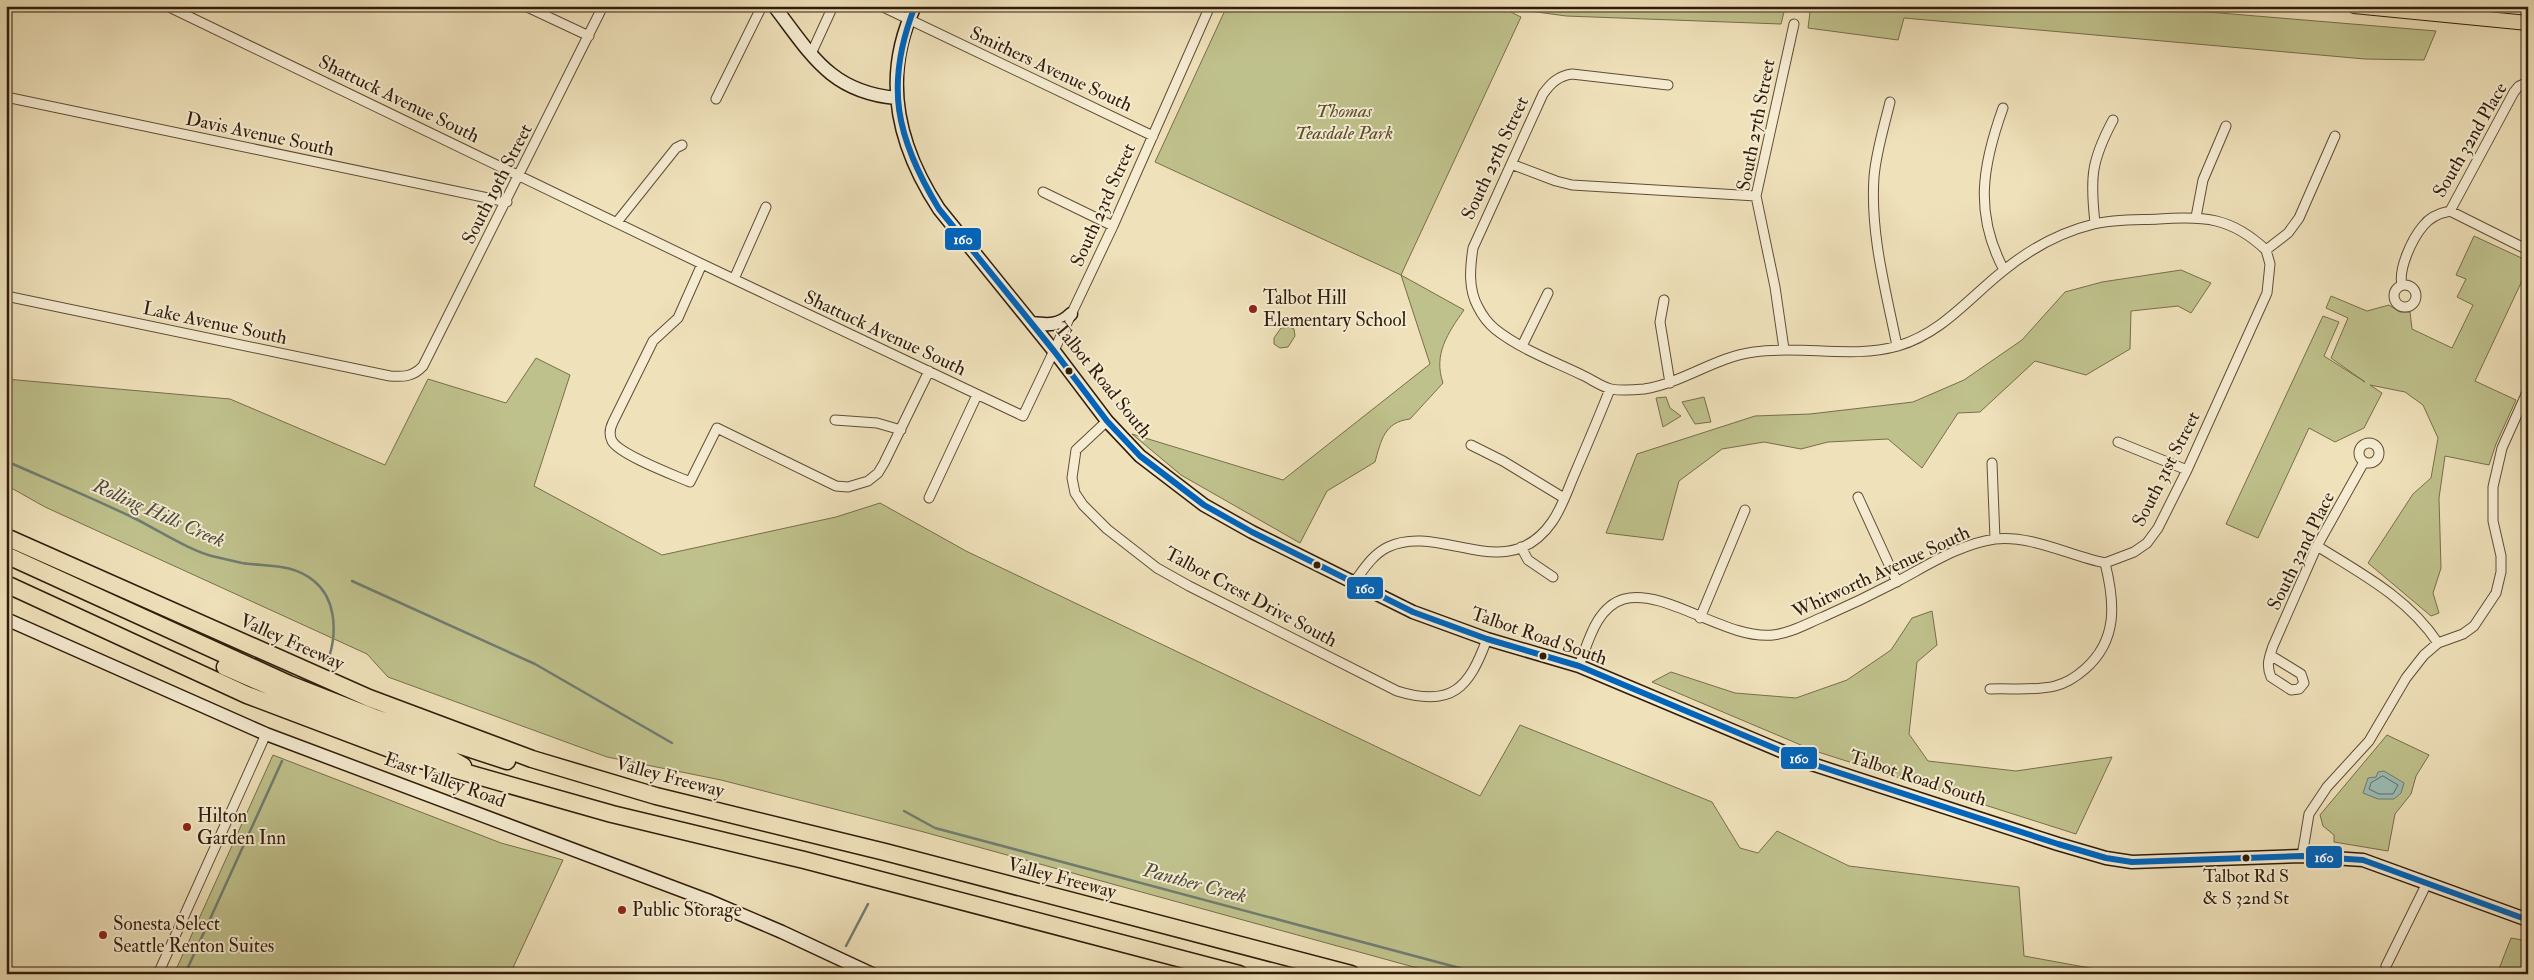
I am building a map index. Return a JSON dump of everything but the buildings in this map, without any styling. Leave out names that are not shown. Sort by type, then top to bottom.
[{"type":"highway","points":[[6,528],[159,599],[180,613]]},
{"type":"highway","name":"Valley Freeway","points":[[6,537],[369,698],[424,720],[532,758],[656,796],[885,852],[1351,974]]},
{"type":"highway","points":[[6,555],[289,684],[373,717],[466,749],[583,784],[640,799],[656,796]]},
{"type":"highway","points":[[6,567],[331,714],[372,731],[444,755],[484,779]]},
{"type":"highway","points":[[6,584],[288,712],[411,757],[612,814],[804,860],[1239,974]]},
{"type":"highway","points":[[6,593],[40,601]]},
{"type":"main road","points":[[2354,6],[2528,23]]},
{"type":"street","name":"Shattuck Avenue South","points":[[167,6],[702,264],[1023,416]]},
{"type":"street","points":[[525,6],[589,36]]},
{"type":"street","name":"South 19th Street","points":[[416,373],[423,366],[507,202],[603,6]]},
{"type":"street","points":[[716,99],[762,6]]},
{"type":"street","points":[[774,6],[811,54],[830,74],[844,85],[874,96],[896,98]]},
{"type":"street","points":[[811,54],[833,6]]},
{"type":"street","name":"Smithers Avenue South","points":[[881,6],[1153,136]]},
{"type":"street","name":"Talbot Road South","points":[[915,6],[908,20],[898,66],[896,98],[904,140],[924,186],[939,208],[1032,323],[1107,421],[1140,456],[1204,505],[1252,532],[1413,612],[1487,639],[1579,666],[1812,764],[2106,858],[2132,862],[2302,856],[2363,860],[2528,920]]},
{"type":"street","name":"South 23rd Street","points":[[1023,416],[1113,226],[1210,6]]},
{"type":"street","name":"South 27th Street","points":[[1784,349],[1775,287],[1756,196],[1794,24]]},
{"type":"street","name":"South 25th Street","points":[[1610,389],[1522,346],[1495,328],[1478,308],[1472,295],[1471,264],[1477,234],[1543,94],[1551,83],[1562,76],[1572,74],[1668,85]]},
{"type":"street","name":"South 32nd Place","points":[[2402,285],[2402,270],[2423,226],[2441,213],[2450,211],[2514,92],[2526,82]]},
{"type":"street","name":"Davis Avenue South","points":[[6,97],[507,202]]},
{"type":"street","points":[[1890,102],[1878,153],[1874,209],[1876,234],[1897,346]]},
{"type":"street","points":[[2003,108],[1990,144],[1985,172],[1984,199],[1992,247],[2004,270]]},
{"type":"street","points":[[2095,223],[2091,187],[2093,169],[2099,146],[2113,120]]},
{"type":"street","points":[[2196,216],[2203,180],[2226,126]]},
{"type":"street","points":[[1354,582],[1375,555],[1389,547],[1406,542],[1439,542],[1475,551],[1494,552],[1521,548],[1537,538],[1552,522],[1564,498],[1610,389],[1643,389],[1670,383],[1736,356],[1752,352],[1784,349],[1875,351],[1897,346],[1920,338],[1947,321],[2004,270],[2056,236],[2095,223],[2196,216],[2239,228],[2266,250],[2288,233],[2299,218],[2335,136]]},
{"type":"street","points":[[617,222],[676,148],[682,145]]},
{"type":"street","points":[[1510,164],[1556,182],[1756,196]]},
{"type":"street","points":[[1043,192],[1113,226]]},
{"type":"street","points":[[734,279],[766,207]]},
{"type":"street","points":[[2450,211],[2528,250]]},
{"type":"street","name":"South 31st Street","points":[[2106,563],[2134,552],[2147,543],[2158,528],[2188,470],[2267,293],[2270,264],[2266,250]]},
{"type":"street","points":[[702,264],[678,318],[653,341],[612,422],[610,433],[612,441],[624,452],[690,482],[717,428],[836,486],[848,487],[868,481],[881,468],[902,430],[929,371]]},
{"type":"street","points":[[1522,346],[1548,293]]},
{"type":"street","name":"Lake Avenue South","points":[[6,296],[390,376],[405,376],[416,373]]},
{"type":"street","points":[[1664,300],[1660,322],[1670,383]]},
{"type":"street","points":[[1032,323],[1049,326],[1064,322],[1071,314]]},
{"type":"street","points":[[2302,856],[2309,814],[2317,800],[2369,741],[2406,678],[2424,655],[2438,643],[2463,634],[2474,626],[2496,593],[2501,572],[2501,556],[2493,521],[2493,487],[2502,448],[2528,390]]},
{"type":"street","points":[[929,498],[977,395]]},
{"type":"street","points":[[835,420],[877,423],[902,430]]},
{"type":"street","name":"Talbot Crest Drive South","points":[[1107,421],[1076,450],[1072,464],[1075,493],[1083,505],[1107,529],[1157,568],[1389,687],[1412,696],[1442,696],[1457,690],[1470,678],[1487,639]]},
{"type":"street","points":[[2118,442],[2188,470]]},
{"type":"street","points":[[1471,445],[1503,461],[1564,498]]},
{"type":"street","name":"South 32nd Place","points":[[2270,655],[2301,674],[2304,684],[2299,689],[2291,690],[2270,678],[2267,670],[2270,655],[2318,546],[2364,462]]},
{"type":"street","points":[[1992,463],[1995,539]]},
{"type":"street","points":[[1858,497],[1897,582]]},
{"type":"street","points":[[1700,618],[1745,510]]},
{"type":"street","name":"Whitworth Avenue South","points":[[1579,666],[1595,626],[1604,613],[1614,604],[1624,599],[1651,598],[1700,618],[1741,630],[1770,635],[1784,633],[1897,582],[1950,554],[1995,539],[2040,543],[2083,558],[2106,563]]},
{"type":"street","points":[[2318,546],[2384,587],[2415,613],[2438,643]]},
{"type":"street","points":[[1521,548],[1528,560],[1553,577]]},
{"type":"street","points":[[1990,689],[2053,687],[2066,683],[2093,662],[2105,646],[2110,630],[2112,589],[2106,563]]},
{"type":"street","name":"East Valley Road","points":[[6,620],[266,734],[707,900],[872,974]]},
{"type":"street","points":[[158,974],[266,734]]},
{"type":"street","points":[[2386,966],[2427,883]]},
{"type":"green space","name":"Thomas Teasdale Park","points":[[1227,6],[1498,6],[1521,17],[1401,275],[1155,162]]},
{"type":"green space","points":[[1513,6],[2136,6],[2436,31],[2424,60],[2365,59],[1904,18],[1898,40],[1808,28],[1810,12],[1785,8],[1781,24],[1566,16],[1522,10]]},
{"type":"green space","points":[[2474,236],[2528,261],[2528,268],[2475,381],[2516,400],[2496,444],[2489,465],[2445,456],[2439,498],[2441,568],[2433,593],[2439,613],[2431,616],[2368,563],[2413,494],[2431,478],[2438,438],[2423,405],[2405,392],[2370,385],[2382,393],[2364,428],[2335,442],[2309,428],[2258,538],[2226,524],[2323,316],[2339,322],[2324,356],[2365,382],[2331,358],[2348,318],[2326,308],[2331,296],[2367,311],[2389,305],[2400,312],[2410,312],[2412,329],[2452,348],[2473,305],[2457,297],[2466,279],[2456,275]]},
{"type":"green space","points":[[2181,270],[2211,283],[2191,313],[2178,306],[2131,311],[2130,349],[2086,375],[2035,361],[1980,412],[1958,413],[1922,468],[1888,439],[1828,442],[1801,449],[1764,442],[1722,449],[1679,481],[1663,540],[1606,533],[1637,454],[1755,416],[1810,414],[1913,402],[1964,380],[2022,340],[2065,292],[2102,282]]},
{"type":"green space","points":[[1401,275],[1464,310],[1448,336],[1441,353],[1440,372],[1443,383],[1410,419],[1394,424],[1389,428],[1382,440],[1375,462],[1327,491],[1300,543],[1181,475],[1132,434],[1283,480],[1430,364]]},
{"type":"green space","points":[[1290,327],[1294,329],[1295,336],[1288,347],[1280,348],[1274,344],[1274,338],[1281,328]]},
{"type":"green space","points":[[536,358],[570,375],[534,486],[662,555],[836,517],[880,503],[966,551],[1480,796],[1520,725],[1712,802],[1740,848],[1758,853],[1777,831],[1849,866],[2019,887],[2024,956],[2123,974],[1439,974],[920,831],[721,780],[607,757],[388,677],[367,654],[45,507],[6,485],[6,379],[230,399],[385,465],[428,379],[506,403]]},
{"type":"green space","points":[[1666,397],[1670,408],[1681,416],[1663,427],[1656,398]]},
{"type":"green space","points":[[1704,397],[1711,422],[1695,424],[1682,402]]},
{"type":"green space","points":[[1932,611],[1937,645],[1917,662],[1909,734],[1928,761],[2016,771],[2112,757],[2076,834],[1815,751],[1652,682],[1671,672],[1735,693],[1796,698],[1847,680],[1891,650],[1912,618]]},
{"type":"green space","points":[[2387,735],[2429,755],[2416,776],[2411,794],[2395,814],[2388,851],[2334,842],[2334,835],[2323,826],[2320,815]]},
{"type":"green space","points":[[273,755],[501,843],[563,860],[510,974],[174,974]]},
{"type":"green space","points":[[2511,938],[2528,941],[2528,974],[2497,974]]},
{"type":"water","points":[[2384,771],[2404,783],[2401,793],[2394,799],[2378,799],[2363,793],[2368,778],[2376,777],[2378,772]]},
{"type":"waterway","name":"Rolling Hills Creek","points":[[6,461],[134,518],[186,546],[207,554],[242,563],[288,568],[306,575],[321,588],[330,605],[334,624],[330,654]]},
{"type":"waterway","points":[[352,581],[535,664],[672,743]]},
{"type":"waterway","points":[[185,974],[282,761]]},
{"type":"waterway","name":"Panther Creek","points":[[904,811],[935,828],[1482,974]]},
{"type":"waterway","name":"Panther Creek","points":[[846,946],[868,904]]},
{"type":"transit line","name":"160","points":[[915,6],[905,34],[900,61],[899,110],[904,134],[913,158],[924,183],[939,209],[1054,351],[1107,421],[1140,456],[1204,505],[1252,532],[1413,612],[1487,639],[1579,666],[1812,764],[2058,844],[2106,858],[2132,862],[2302,856],[2363,860],[2528,920]]},
{"type":"place","name":"Talbot Hill Elementary School","points":[[1253,309]]},
{"type":"place","name":"Hilton Garden Inn","points":[[187,827]]},
{"type":"place","name":"Talbot Rd S & S 32nd St","points":[[2246,858]]},
{"type":"place","name":"Public Storage","points":[[622,910]]},
{"type":"place","name":"Sonesta Select Seattle Renton Suites","points":[[103,935]]}]
